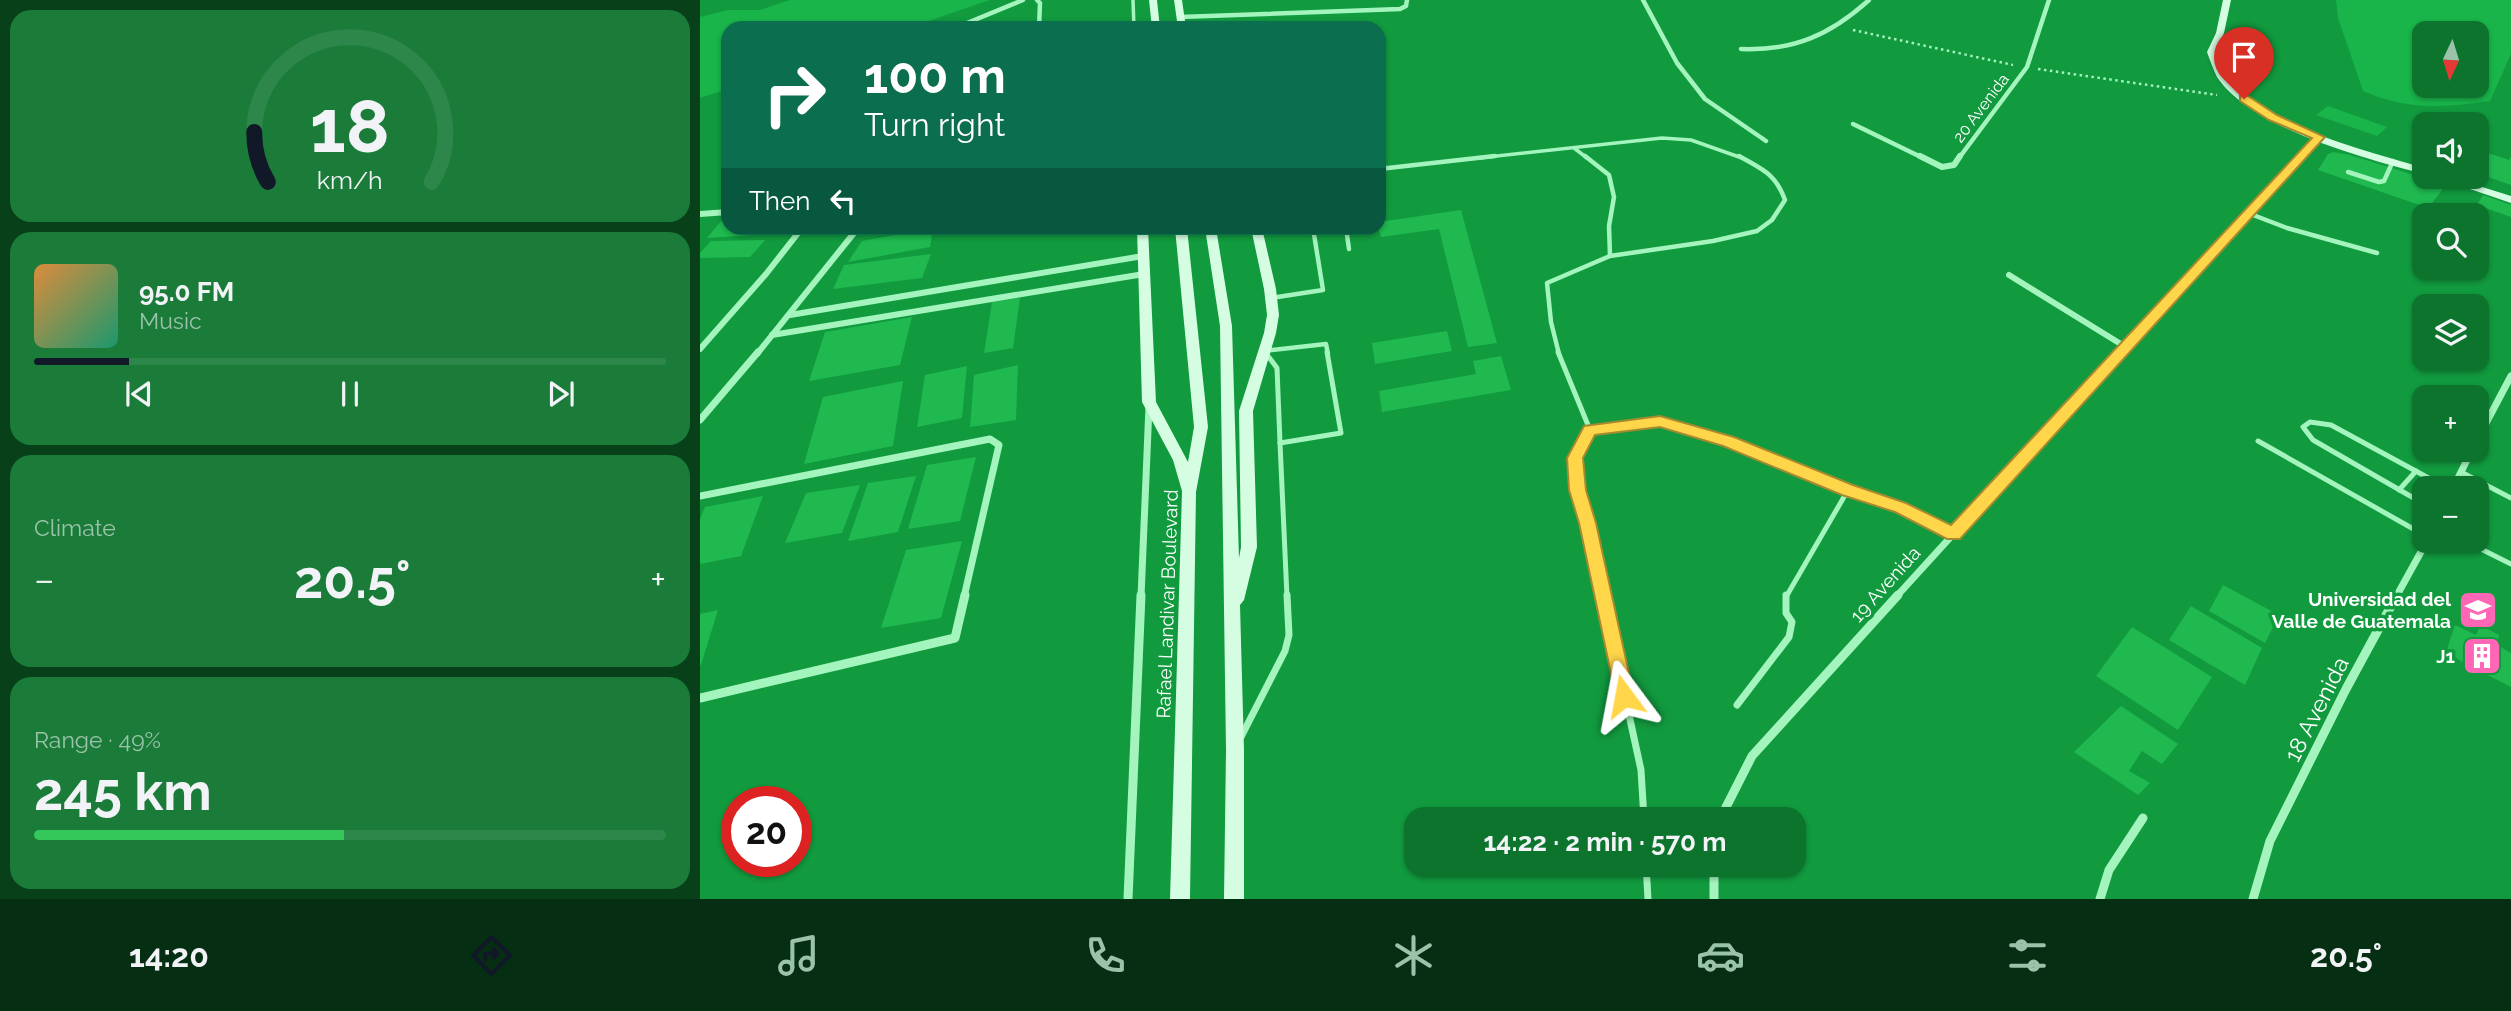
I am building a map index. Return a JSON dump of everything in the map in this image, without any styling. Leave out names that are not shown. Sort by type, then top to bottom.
[{"type":"main road","points":[[1153,0],[1155,21]]},
{"type":"main road","points":[[1178,0],[1181,21]]},
{"type":"main road","points":[[2227,0],[2220,33],[2211,52],[2216,71],[2222,80],[2258,109],[2319,137],[2412,168]]},
{"type":"main road","points":[[2477,189],[2511,200]]},
{"type":"main road","points":[[1142,235],[1149,402],[1180,460],[1189,492]]},
{"type":"main road","name":"Rafael Landivar Boulevard","points":[[1180,899],[1189,492],[1201,427],[1182,235]]},
{"type":"main road","points":[[1211,235],[1226,326],[1230,621],[1235,750],[1234,899]]},
{"type":"main road","points":[[1230,621],[1249,547],[1246,411],[1273,315],[1258,235]]},
{"type":"street","points":[[972,21],[1023,0]]},
{"type":"street","points":[[1037,0],[1040,3],[1039,21]]},
{"type":"street","points":[[1180,17],[1400,9],[1406,6],[1407,0]]},
{"type":"street","points":[[1643,0],[1677,63],[1705,99],[1766,141]]},
{"type":"street","points":[[1741,48],[1770,50],[1810,38],[1835,26],[1869,0]]},
{"type":"street","name":"20 Avenida","points":[[1853,124],[1942,167],[1954,165],[2027,67],[2049,0]]},
{"type":"street","name":"19 Avenida","points":[[1726,807],[1752,756],[2124,346],[2319,137]]},
{"type":"street","points":[[700,214],[721,212]]},
{"type":"street","points":[[700,349],[797,235]]},
{"type":"street","points":[[700,420],[790,315],[853,235]]},
{"type":"street","points":[[790,315],[1143,256]]},
{"type":"street","points":[[1048,290],[1049,272]]},
{"type":"street","points":[[772,335],[1144,274]]},
{"type":"street","points":[[2009,275],[2124,346]]},
{"type":"street","points":[[947,307],[949,289]]},
{"type":"street","points":[[2489,417],[2511,376]]},
{"type":"street","points":[[1128,899],[1149,402]]},
{"type":"street","points":[[700,496],[980,440],[990,439],[999,445],[955,638],[700,698]]},
{"type":"street","points":[[2457,476],[2464,462]]},
{"type":"street","name":"18 Avenida","points":[[2253,899],[2254,888],[2270,841],[2346,689],[2420,553]]},
{"type":"street","points":[[2101,899],[2109,870],[2143,818]]},
{"type":"street","points":[[1714,877],[1714,899]]},
{"type":"lane","points":[[1133,0],[1134,21]]},
{"type":"lane","points":[[1386,168],[1662,138],[1691,140],[1731,152],[1771,174],[1779,184],[1785,200],[1772,220],[1757,231],[1713,241],[1610,256],[1564,273],[1547,283],[1547,312],[1560,363],[1590,430]]},
{"type":"lane","points":[[1573,147],[1609,175],[1614,197],[1609,226],[1610,256]]},
{"type":"lane","points":[[2348,172],[2379,182],[2384,181],[2393,161]]},
{"type":"lane","points":[[2248,213],[2287,228],[2377,253]]},
{"type":"lane","points":[[1271,298],[1323,290],[1314,235]]},
{"type":"lane","points":[[1347,235],[1349,249]]},
{"type":"lane","points":[[1264,351],[1326,344],[1341,432],[1280,443]]},
{"type":"lane","points":[[1235,750],[1285,651],[1289,635],[1277,368],[1264,351]]},
{"type":"lane","points":[[1590,430],[1660,422],[1728,441],[1847,490],[1900,508],[1954,534]]},
{"type":"lane","points":[[2412,497],[2312,440],[2303,427],[2310,422],[2331,425],[2426,476]]},
{"type":"lane","points":[[1590,430],[1575,458],[1577,490],[1588,523],[1641,771],[1643,807]]},
{"type":"lane","points":[[2258,441],[2412,528]]},
{"type":"lane","points":[[2399,490],[2416,471]]},
{"type":"lane","points":[[2460,471],[2511,498]]},
{"type":"lane","points":[[1737,705],[1789,637],[1792,622],[1786,612],[1786,595],[1847,490]]},
{"type":"lane","points":[[2489,553],[2511,564]]},
{"type":"lane","points":[[1647,877],[1648,899]]},
{"type":"green space","points":[[790,0],[990,0],[928,21],[721,21],[721,91],[700,98],[700,17],[728,10],[760,10]]},
{"type":"green space","points":[[2336,0],[2511,0],[2511,54],[2490,101],[2425,106],[2394,102],[2363,91],[2338,18]]},
{"type":"green space","points":[[2328,106],[2387,127],[2377,136],[2316,115]]},
{"type":"building","points":[[2333,152],[2350,155],[2412,174],[2412,189],[2443,189],[2432,203],[2414,203],[2318,170],[2328,154]]},
{"type":"building","points":[[2489,153],[2509,160],[2511,157],[2511,185],[2489,177]]},
{"type":"building","points":[[2483,195],[2511,205],[2511,217],[2489,209],[2489,203],[2478,203]]},
{"type":"building","points":[[1461,210],[1497,343],[1468,347],[1439,229],[1381,237],[1386,235],[1386,221]]},
{"type":"building","points":[[721,221],[721,235],[754,235],[707,238]]},
{"type":"building","points":[[895,235],[932,235],[930,247],[848,262],[862,241]]},
{"type":"building","points":[[765,240],[750,257],[700,258],[700,253],[711,241]]},
{"type":"building","points":[[931,254],[922,278],[833,289],[844,265]]},
{"type":"building","points":[[1020,298],[1013,348],[984,353],[992,302]]},
{"type":"building","points":[[912,317],[900,365],[809,381],[825,332]]},
{"type":"building","points":[[1447,331],[1452,351],[1375,364],[1372,343]]},
{"type":"building","points":[[1501,356],[1511,390],[1382,412],[1379,391],[1476,374],[1473,361]]},
{"type":"building","points":[[1018,365],[1016,420],[970,427],[974,375]]},
{"type":"building","points":[[967,366],[962,418],[917,427],[925,375]]},
{"type":"building","points":[[903,381],[893,446],[804,464],[823,397]]},
{"type":"building","points":[[976,457],[960,521],[908,529],[927,465]]},
{"type":"building","points":[[916,476],[898,532],[848,541],[868,483]]},
{"type":"building","points":[[860,485],[842,533],[785,543],[806,493]]},
{"type":"building","points":[[763,496],[741,556],[700,564],[700,519],[705,507]]},
{"type":"building","points":[[962,541],[941,618],[881,628],[906,550]]},
{"type":"building","points":[[2223,585],[2279,615],[2265,643],[2209,611]]},
{"type":"building","points":[[2191,606],[2262,648],[2245,685],[2169,640]]},
{"type":"building","points":[[718,610],[701,665],[700,665],[700,614]]},
{"type":"building","name":"J1","points":[[2455,625],[2476,635],[2480,625],[2499,635],[2497,645],[2511,653],[2511,687],[2455,658],[2447,649]]},
{"type":"building","points":[[2132,627],[2212,677],[2178,730],[2096,676]]},
{"type":"building","points":[[2121,706],[2178,744],[2162,764],[2142,751],[2129,771],[2150,783],[2138,795],[2074,752]]},
{"type":"place","name":"Universidad del Valle de Guatemala","points":[[2478,610]]},
{"type":"place","name":"J1","points":[[2482,656]]},
{"type":"route","points":[[1624,696],[1588,523],[1577,490],[1575,458],[1590,430],[1660,422],[1683,428],[1728,441],[1816,478],[1900,508],[1954,534],[2319,137],[2273,118],[2244,99]]}]
